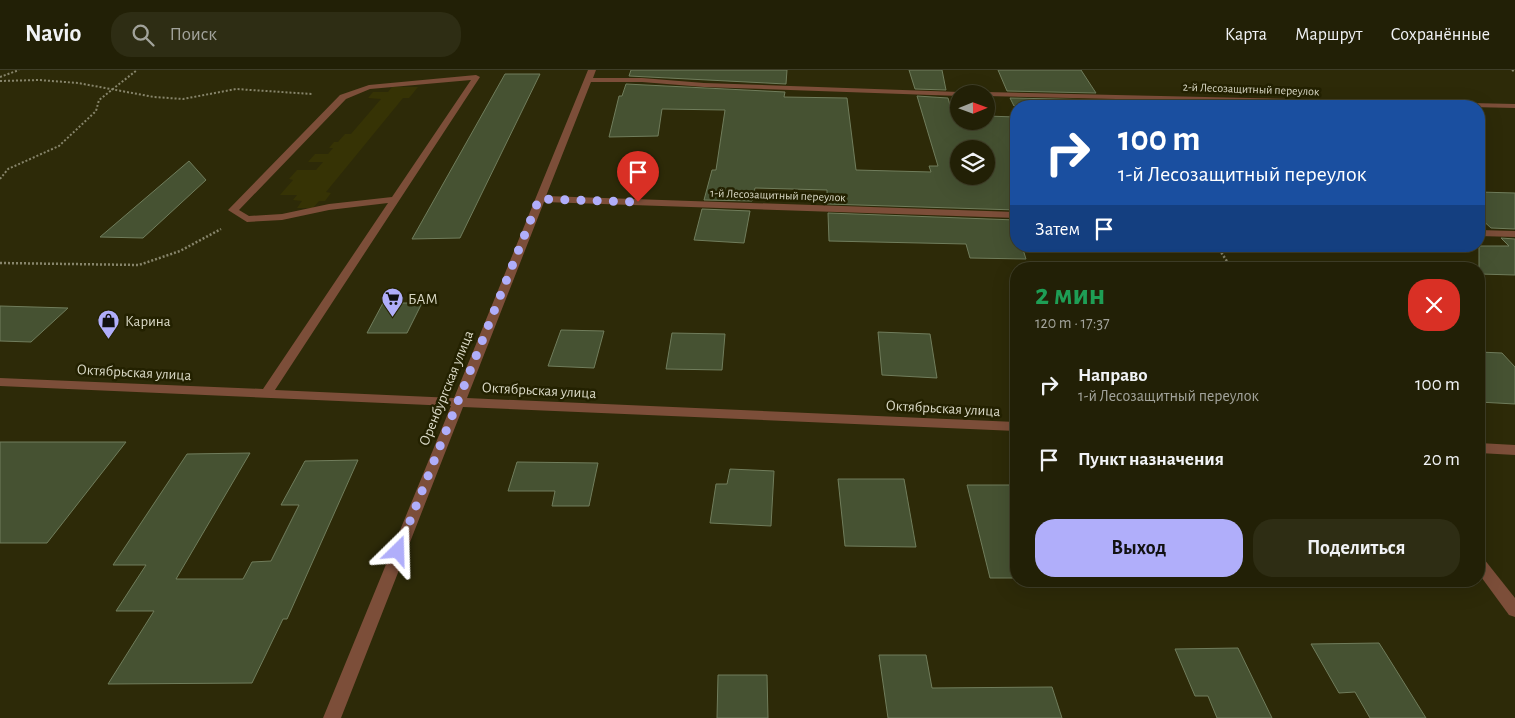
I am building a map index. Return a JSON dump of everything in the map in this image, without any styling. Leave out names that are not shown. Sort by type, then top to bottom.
[{"type":"street","points":[[590,75],[704,85],[950,94]]},
{"type":"street","name":"Оренбургская улица","points":[[332,718],[590,75]]},
{"type":"street","points":[[266,394],[476,77],[369,87],[343,97],[233,210],[247,219],[282,217],[329,207],[395,199]]},
{"type":"street","name":"2-й Лесозащитный переулок","points":[[995,94],[1112,95],[1219,100]]},
{"type":"street","name":"2-й Лесозащитный переулок","points":[[1485,105],[1515,106]]},
{"type":"street","name":"1-й Лесозащитный переулок","points":[[539,199],[1010,215]]},
{"type":"street","points":[[1485,233],[1515,234]]},
{"type":"street","name":"Октябрьская улица","points":[[0,382],[1010,427]]},
{"type":"street","points":[[1485,448],[1515,450]]},
{"type":"street","points":[[1485,571],[1515,610]]},
{"type":"path","points":[[0,77],[20,70]]},
{"type":"path","points":[[0,179],[8,168],[59,146],[96,111],[99,100],[138,70]]},
{"type":"path","points":[[0,81],[39,80],[78,83],[154,97],[183,98],[236,89],[315,94]]},
{"type":"path","points":[[0,264],[139,265],[180,251],[220,229],[247,219]]},
{"type":"shaded area","points":[[392,87],[418,87],[409,98],[403,98],[326,192],[331,193],[325,201],[319,201],[313,208],[297,208],[302,201],[293,200],[297,195],[280,195],[293,180],[289,179],[297,170],[316,170],[323,162],[308,162],[315,154],[328,154],[333,148],[329,148],[334,142],[338,142],[345,134],[351,134],[381,99],[368,98],[373,92],[388,92]]},
{"type":"building","points":[[631,70],[787,70],[786,84],[629,76]]},
{"type":"building","points":[[909,70],[942,70],[946,90],[915,89]]},
{"type":"building","points":[[998,70],[1081,70],[1096,93],[1007,91]]},
{"type":"building","points":[[505,74],[540,74],[460,238],[412,239]]},
{"type":"building","points":[[626,84],[785,92],[784,97],[847,98],[856,170],[931,172],[929,166],[938,166],[917,96],[948,98],[950,105],[950,130],[995,130],[995,116],[1010,117],[1010,210],[827,204],[827,190],[755,188],[752,201],[704,200],[712,170],[716,170],[725,110],[662,109],[658,136],[609,137],[619,96],[622,96]]},
{"type":"building","points":[[1010,98],[1102,100],[1011,100]]},
{"type":"building","points":[[189,161],[206,180],[143,238],[100,237]]},
{"type":"building","points":[[1485,192],[1515,193],[1515,229],[1491,228],[1485,222]]},
{"type":"building","points":[[702,209],[750,211],[744,243],[694,240]]},
{"type":"building","points":[[828,213],[1010,220],[1010,252],[1024,252],[1026,259],[970,258],[966,244],[829,241]]},
{"type":"building","points":[[1501,238],[1515,239],[1515,275],[1485,274],[1485,262],[1479,262],[1479,252],[1485,252],[1485,246],[1509,246]]},
{"type":"building","points":[[383,303],[422,303],[407,333],[367,333]]},
{"type":"building","points":[[0,306],[68,308],[31,342],[0,341]]},
{"type":"building","points":[[561,330],[604,331],[594,368],[548,366]]},
{"type":"building","points":[[878,332],[930,334],[937,378],[882,375]]},
{"type":"building","points":[[672,333],[725,334],[722,370],[666,369]]},
{"type":"building","points":[[1485,352],[1502,353],[1515,367],[1515,404],[1485,402]]},
{"type":"building","points":[[0,442],[126,442],[47,543],[0,543]]},
{"type":"building","points":[[250,453],[176,579],[243,579],[252,562],[271,561],[299,505],[281,505],[305,461],[358,460],[287,619],[283,619],[252,683],[108,684],[154,611],[116,611],[146,565],[113,565],[187,454]]},
{"type":"building","points":[[517,462],[598,463],[589,506],[552,506],[555,491],[508,491]]},
{"type":"building","points":[[730,469],[774,471],[771,526],[710,523],[716,484],[727,484]]},
{"type":"building","points":[[838,479],[904,479],[916,547],[845,546]]},
{"type":"building","points":[[967,485],[1010,485],[1010,578],[990,578]]},
{"type":"building","points":[[1379,643],[1426,718],[1370,718],[1355,692],[1339,693],[1311,644]]},
{"type":"building","points":[[1238,648],[1272,718],[1217,718],[1208,696],[1195,696],[1175,649]]},
{"type":"building","points":[[879,655],[926,655],[932,688],[1052,687],[1062,718],[888,718]]},
{"type":"building","points":[[718,675],[767,675],[768,718],[717,718]]},
{"type":"place","name":"БАМ","points":[[392,318]]},
{"type":"place","name":"Карина","points":[[109,340]]},
{"type":"route","points":[[398,551],[539,199],[638,202]]}]
